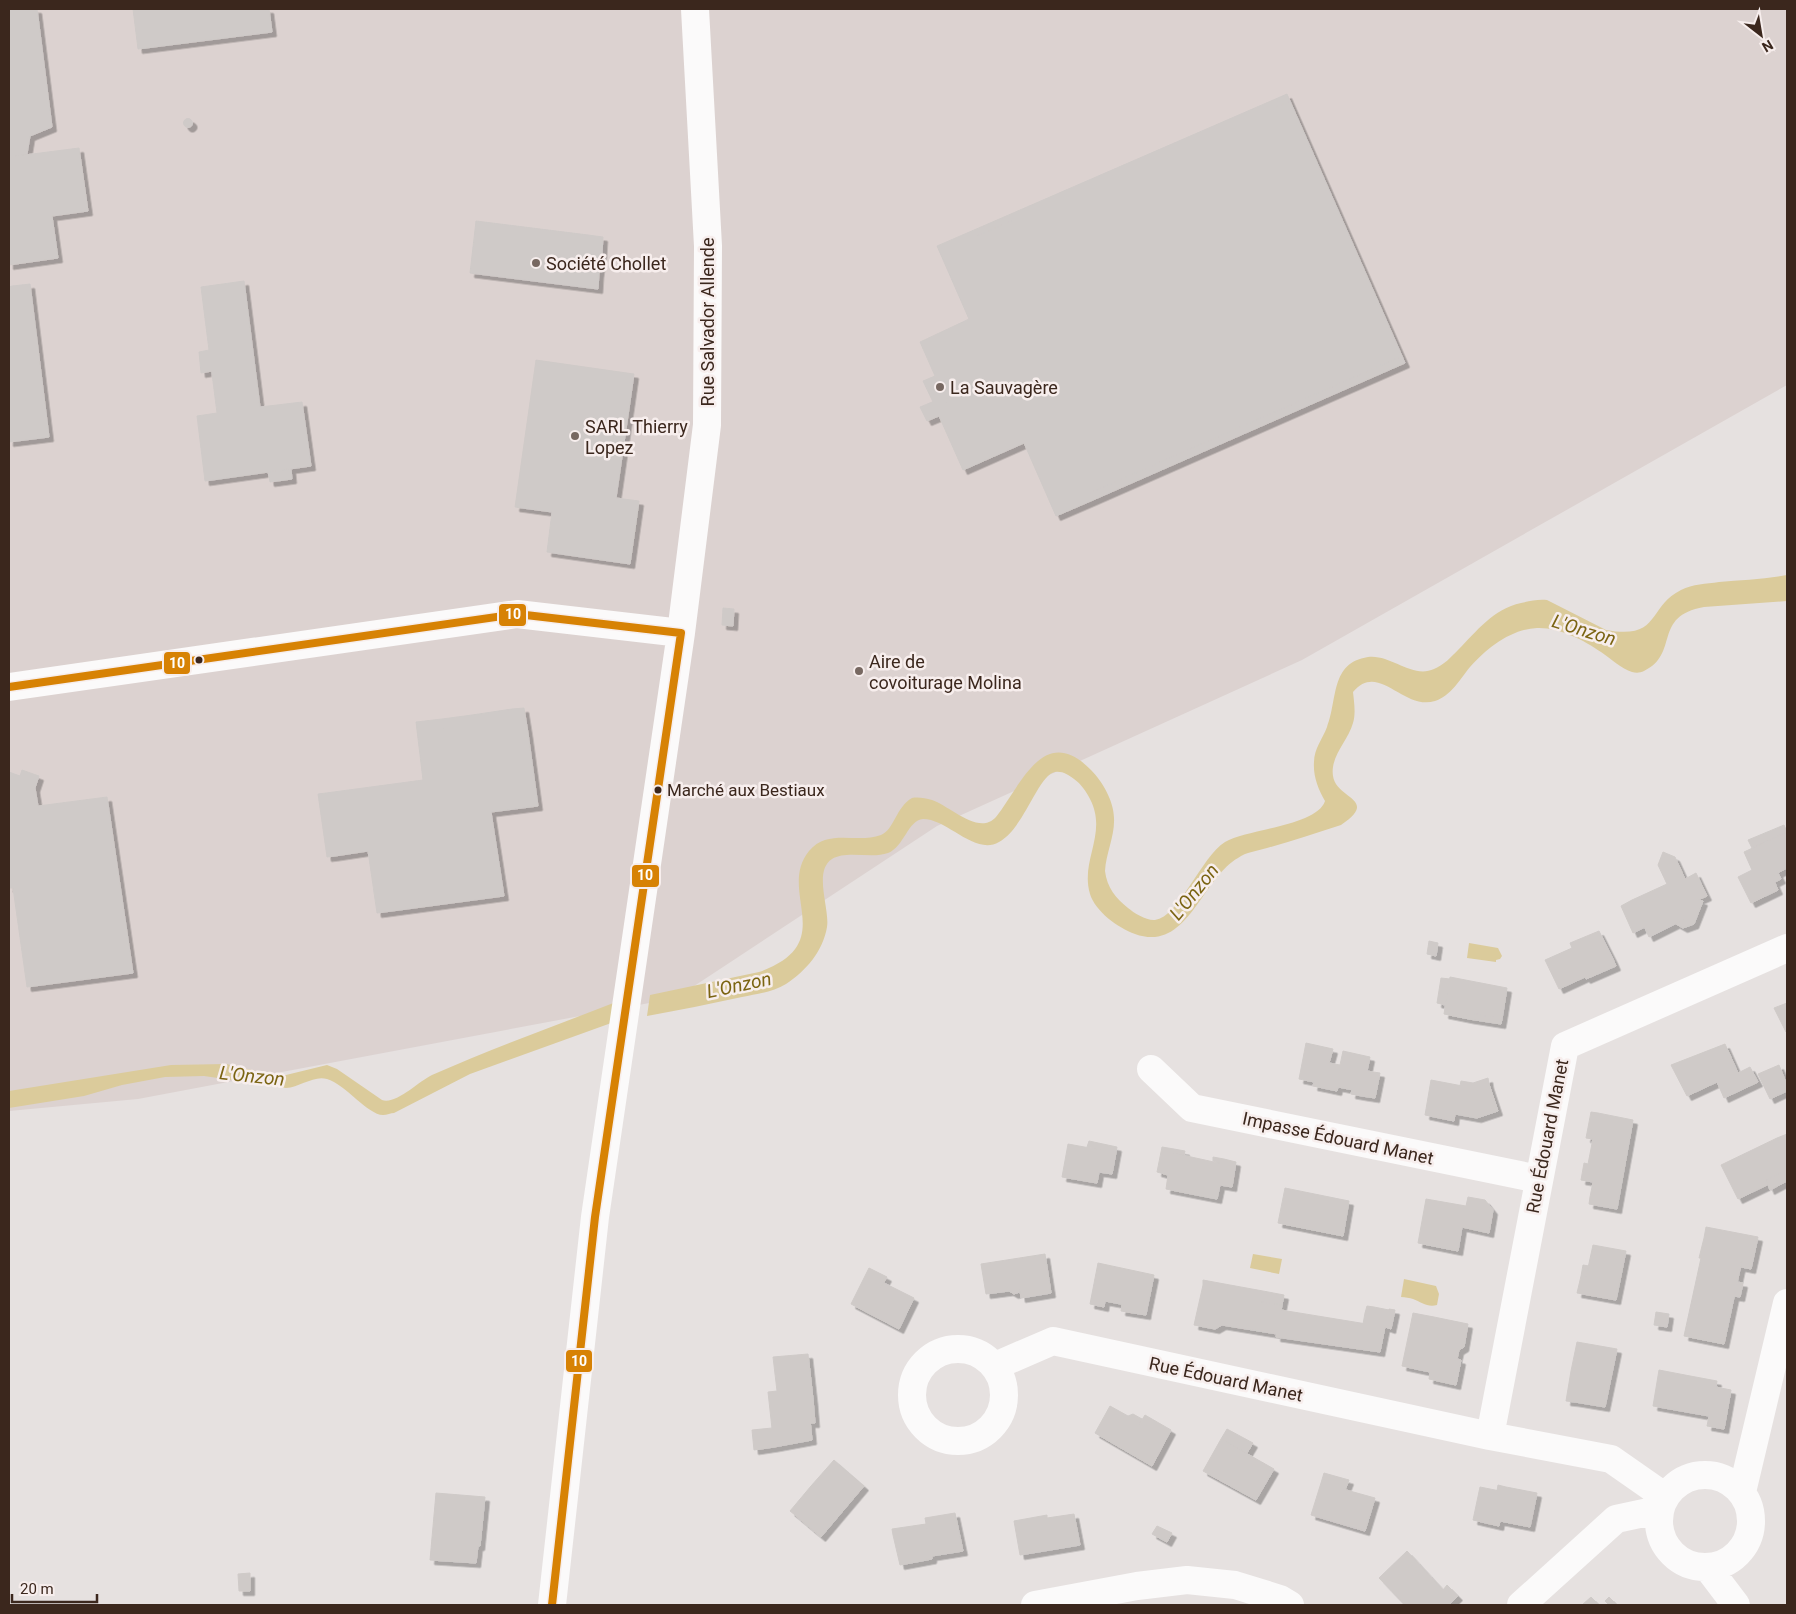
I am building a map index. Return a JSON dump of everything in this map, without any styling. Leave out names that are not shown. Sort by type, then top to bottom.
[{"type":"street","name":"Rue Salvador Allende","points":[[552,1605],[595,1217],[681,633],[707,425],[708,246],[695,9]]},
{"type":"street","points":[[9,687],[517,614],[681,633]]},
{"type":"street","name":"Rue Édouard Manet","points":[[1490,1436],[1564,1046],[1787,948]]},
{"type":"street","name":"Impasse Édouard Manet","points":[[1151,1069],[1192,1108],[1539,1179]]},
{"type":"street","points":[[1742,1492],[1787,1303]]},
{"type":"street","name":"Rue Édouard Manet","points":[[995,1366],[1053,1341],[1490,1436],[1611,1459],[1661,1503]]},
{"type":"street","points":[[1521,1605],[1616,1519],[1661,1503],[1687,1477],[1717,1475],[1742,1492],[1752,1515],[1748,1540],[1732,1560],[1708,1568],[1680,1562],[1660,1539],[1661,1503]]},
{"type":"street","points":[[1708,1568],[1736,1605]]},
{"type":"street","points":[[1035,1605],[1137,1586],[1187,1580],[1234,1585],[1280,1599],[1290,1605]]},
{"type":"shaded area","points":[[9,9],[1787,9],[1787,385],[1302,660],[937,826],[676,998],[138,1099],[9,1111]]},
{"type":"water","name":"L'Onzon","points":[[1787,575],[1787,601],[1704,607],[1688,612],[1678,618],[1655,664],[1641,672],[1636,673],[1624,668],[1594,647],[1570,635],[1545,628],[1537,628],[1518,632],[1500,641],[1470,667],[1446,695],[1435,701],[1423,702],[1412,699],[1382,684],[1372,682],[1363,684],[1353,692],[1355,711],[1353,723],[1337,755],[1333,769],[1336,784],[1353,799],[1357,810],[1341,825],[1241,856],[1225,868],[1181,924],[1168,933],[1153,937],[1135,934],[1122,928],[1097,907],[1090,894],[1088,882],[1088,870],[1095,835],[1095,812],[1088,796],[1079,783],[1065,774],[1055,772],[1049,775],[1043,782],[1016,826],[999,842],[990,845],[971,841],[942,825],[923,819],[913,824],[898,845],[888,853],[882,855],[844,855],[832,859],[826,865],[823,881],[827,919],[825,936],[818,952],[807,967],[786,984],[765,992],[647,1016],[650,995],[759,972],[783,960],[797,947],[802,932],[799,883],[801,867],[809,851],[817,844],[834,838],[862,838],[881,835],[889,828],[902,807],[912,798],[932,800],[973,822],[989,822],[996,817],[1025,775],[1035,764],[1047,755],[1060,753],[1074,757],[1095,775],[1107,792],[1112,805],[1114,825],[1105,871],[1110,888],[1131,910],[1145,918],[1155,920],[1173,909],[1207,860],[1225,842],[1296,822],[1319,809],[1325,801],[1315,777],[1315,753],[1327,727],[1341,674],[1356,661],[1368,657],[1377,657],[1418,671],[1434,669],[1447,661],[1494,615],[1521,603],[1547,600],[1606,630],[1624,632],[1645,626],[1670,597],[1686,588],[1695,585]]},
{"type":"water","points":[[1469,943],[1498,948],[1502,956],[1496,962],[1467,958]]},
{"type":"water","name":"L'Onzon","points":[[616,1002],[614,1022],[470,1074],[394,1113],[386,1115],[377,1114],[370,1110],[334,1082],[322,1078],[286,1088],[204,1076],[165,1077],[122,1085],[84,1096],[9,1108],[9,1091],[171,1065],[226,1064],[269,1074],[286,1075],[327,1065],[337,1069],[382,1100],[388,1101],[401,1096],[432,1075],[455,1065]]},
{"type":"water","points":[[1253,1254],[1282,1259],[1279,1274],[1250,1268]]},
{"type":"water","points":[[1404,1279],[1436,1286],[1439,1294],[1437,1305],[1428,1305],[1401,1297]]},
{"type":"building","points":[[9,9],[37,9],[52,127],[30,136],[27,154],[9,157]]},
{"type":"building","points":[[133,9],[269,9],[272,32],[138,49]]},
{"type":"building","points":[[1287,94],[1290,101],[977,236],[974,230]]},
{"type":"building","points":[[1290,101],[1402,356],[1090,493],[1093,500],[1056,516],[1024,443],[963,470],[939,416],[927,421],[920,407],[937,400],[940,406],[947,403],[920,342],[969,319],[937,246],[974,230],[977,236]]},
{"type":"building","points":[[188,118],[193,123],[188,128],[183,123]]},
{"type":"building","points":[[79,148],[88,211],[52,216],[58,258],[9,265],[9,157]]},
{"type":"building","name":"Société Chollet","points":[[476,221],[588,235],[602,253],[599,273],[582,287],[470,273]]},
{"type":"building","points":[[588,235],[603,237],[602,253]]},
{"type":"building","points":[[599,273],[598,289],[582,287]]},
{"type":"building","points":[[244,281],[260,407],[302,402],[311,466],[205,481],[197,416],[217,413],[201,287]]},
{"type":"building","points":[[30,284],[49,437],[33,439],[12,286]]},
{"type":"building","points":[[12,286],[33,439],[9,442],[9,287]]},
{"type":"building","points":[[209,350],[212,371],[201,373],[199,352]]},
{"type":"building","points":[[1402,356],[1405,363],[1093,500],[1090,493]]},
{"type":"building","name":"SARL Thierry Lopez","points":[[536,360],[634,374],[616,498],[639,501],[630,564],[547,552],[552,512],[515,507]]},
{"type":"building","points":[[935,376],[947,403],[940,406],[937,400],[933,402],[923,381]]},
{"type":"building","points":[[291,469],[292,479],[270,482],[268,472]]},
{"type":"building","points":[[723,608],[734,609],[733,626],[722,625]]},
{"type":"building","points":[[524,708],[528,733],[516,735],[512,709]]},
{"type":"building","points":[[512,709],[516,735],[528,733],[538,806],[491,812],[504,896],[377,913],[368,851],[335,856],[326,793],[423,780],[416,722],[442,719],[444,729],[473,726],[472,715]]},
{"type":"building","points":[[472,715],[473,726],[444,729],[442,719]]},
{"type":"building","points":[[22,770],[39,776],[35,788],[38,806],[107,797],[133,973],[27,987],[13,888],[9,888],[9,772],[20,776]]},
{"type":"building","points":[[326,793],[335,856],[327,857],[318,794]]},
{"type":"building","points":[[1784,825],[1787,832],[1752,848],[1748,840]]},
{"type":"building","points":[[1787,832],[1787,868],[1772,876],[1778,890],[1751,903],[1738,877],[1752,870],[1744,852]]},
{"type":"building","points":[[1663,852],[1675,857],[1685,879],[1696,873],[1707,896],[1698,900],[1703,901],[1694,924],[1685,919],[1649,937],[1632,900],[1667,884],[1658,865]]},
{"type":"building","points":[[1778,873],[1781,879],[1775,882],[1772,876]]},
{"type":"building","points":[[1632,900],[1645,927],[1633,933],[1621,906]]},
{"type":"building","points":[[1685,919],[1694,924],[1683,928],[1676,924]]},
{"type":"building","points":[[1599,931],[1613,959],[1583,973],[1585,977],[1559,989],[1545,960],[1572,948],[1570,943]]},
{"type":"building","points":[[1429,941],[1438,943],[1436,956],[1427,954]]},
{"type":"building","points":[[1613,959],[1616,966],[1586,979],[1583,973]]},
{"type":"building","points":[[1450,977],[1507,988],[1502,1019],[1470,1013],[1469,1019],[1444,1014]]},
{"type":"building","points":[[1441,978],[1450,979],[1445,1005],[1437,1003]]},
{"type":"building","points":[[1787,1003],[1787,1031],[1786,1032],[1774,1008]]},
{"type":"building","points":[[1470,1013],[1502,1019],[1501,1024],[1469,1019]]},
{"type":"building","points":[[1306,1043],[1333,1049],[1329,1063],[1340,1065],[1343,1051],[1370,1057],[1367,1071],[1380,1073],[1375,1098],[1362,1096],[1363,1092],[1338,1087],[1337,1091],[1323,1088],[1324,1084],[1299,1079]]},
{"type":"building","points":[[1725,1044],[1738,1073],[1750,1067],[1758,1082],[1724,1098],[1717,1082],[1687,1096],[1671,1065]]},
{"type":"building","points":[[1779,1065],[1787,1085],[1787,1091],[1770,1099],[1758,1074]]},
{"type":"building","points":[[1488,1078],[1489,1084],[1473,1088],[1460,1086],[1461,1081],[1473,1083]]},
{"type":"building","points":[[1431,1080],[1473,1088],[1489,1084],[1498,1111],[1477,1118],[1455,1114],[1454,1121],[1425,1115]]},
{"type":"building","points":[[1314,1082],[1324,1084],[1323,1088],[1313,1086]]},
{"type":"building","points":[[1352,1089],[1363,1092],[1362,1096],[1351,1094]]},
{"type":"building","points":[[1591,1112],[1598,1113],[1593,1139],[1586,1138]]},
{"type":"building","points":[[1598,1113],[1633,1120],[1618,1203],[1590,1197],[1593,1182],[1581,1180],[1584,1163],[1588,1164]]},
{"type":"building","points":[[1787,1134],[1787,1146],[1782,1136]]},
{"type":"building","points":[[1782,1136],[1787,1146],[1787,1159],[1777,1138]]},
{"type":"building","points":[[1777,1138],[1787,1159],[1787,1170],[1766,1180],[1767,1185],[1738,1199],[1721,1165]]},
{"type":"building","points":[[1089,1141],[1103,1144],[1101,1150],[1087,1147]]},
{"type":"building","points":[[1068,1144],[1101,1150],[1103,1144],[1117,1147],[1112,1174],[1099,1172],[1097,1183],[1062,1177]]},
{"type":"building","points":[[1162,1147],[1174,1149],[1173,1153],[1223,1164],[1224,1159],[1236,1162],[1232,1187],[1220,1185],[1217,1199],[1166,1189],[1168,1175],[1157,1172]]},
{"type":"building","points":[[1174,1149],[1185,1151],[1184,1155],[1173,1153]]},
{"type":"building","points":[[1213,1157],[1224,1159],[1223,1164],[1213,1161]]},
{"type":"building","points":[[1787,1170],[1787,1181],[1770,1190],[1766,1180]]},
{"type":"building","points":[[1285,1188],[1349,1201],[1343,1236],[1278,1223]]},
{"type":"building","points":[[1468,1197],[1485,1200],[1493,1210],[1489,1233],[1462,1227],[1458,1251],[1418,1243],[1426,1199],[1466,1206]]},
{"type":"building","points":[[1590,1197],[1618,1203],[1617,1209],[1589,1204]]},
{"type":"building","points":[[1706,1227],[1758,1237],[1751,1269],[1741,1267],[1742,1260],[1731,1257],[1734,1245],[1704,1238]]},
{"type":"building","points":[[1704,1238],[1734,1245],[1731,1257],[1742,1260],[1724,1344],[1684,1336]]},
{"type":"building","points":[[1593,1245],[1626,1251],[1616,1300],[1577,1293],[1581,1276],[1586,1277]]},
{"type":"building","points":[[1045,1254],[1051,1293],[1021,1298],[1019,1284],[1013,1285],[1009,1291],[986,1294],[981,1264]]},
{"type":"building","points":[[1098,1263],[1154,1275],[1147,1309],[1105,1301],[1104,1307],[1090,1304]]},
{"type":"building","points":[[1583,1265],[1589,1266],[1586,1277],[1581,1276]]},
{"type":"building","points":[[869,1268],[887,1277],[880,1289],[863,1280]]},
{"type":"building","points":[[863,1280],[880,1289],[884,1283],[914,1298],[899,1329],[851,1304]]},
{"type":"building","points":[[1203,1280],[1230,1285],[1229,1290],[1203,1285]]},
{"type":"building","points":[[1737,1282],[1743,1283],[1740,1297],[1734,1296]]},
{"type":"building","points":[[1019,1284],[1020,1292],[1014,1294],[1009,1291],[1013,1285]]},
{"type":"building","points":[[1203,1285],[1229,1290],[1230,1285],[1263,1291],[1261,1302],[1282,1305],[1277,1334],[1222,1325],[1224,1320],[1218,1319],[1215,1329],[1194,1325]]},
{"type":"building","points":[[1263,1291],[1284,1295],[1282,1305],[1261,1302]]},
{"type":"building","points":[[1122,1304],[1147,1309],[1146,1315],[1121,1311]]},
{"type":"building","points":[[1367,1306],[1374,1307],[1373,1314],[1365,1313]]},
{"type":"building","points":[[1374,1307],[1389,1310],[1385,1327],[1363,1324],[1365,1313],[1373,1314]]},
{"type":"building","points":[[1389,1309],[1395,1310],[1391,1329],[1385,1327]]},
{"type":"building","points":[[1281,1310],[1385,1327],[1380,1352],[1276,1337]]},
{"type":"building","points":[[1656,1312],[1669,1314],[1667,1327],[1654,1325]]},
{"type":"building","points":[[1413,1313],[1434,1317],[1431,1333],[1410,1328]]},
{"type":"building","points":[[1434,1317],[1468,1324],[1464,1347],[1459,1350],[1457,1359],[1461,1360],[1456,1385],[1429,1379],[1430,1372],[1402,1366],[1410,1328],[1431,1333]]},
{"type":"building","points":[[1218,1319],[1224,1320],[1222,1325],[1215,1329]]},
{"type":"building","points":[[1577,1342],[1617,1349],[1605,1407],[1575,1402],[1581,1373],[1571,1371]]},
{"type":"building","points":[[808,1354],[813,1399],[808,1399],[812,1440],[774,1447],[768,1392],[777,1391],[773,1357]]},
{"type":"building","points":[[1659,1370],[1685,1375],[1683,1380],[1658,1376]]},
{"type":"building","points":[[1571,1371],[1581,1373],[1575,1402],[1566,1401]]},
{"type":"building","points":[[1685,1375],[1717,1381],[1716,1387],[1731,1390],[1724,1429],[1707,1426],[1709,1416],[1653,1406],[1658,1376],[1683,1380]]},
{"type":"building","points":[[808,1399],[813,1399],[815,1423],[810,1423]]},
{"type":"building","points":[[1110,1406],[1128,1416],[1130,1422],[1138,1426],[1145,1415],[1171,1430],[1152,1466],[1095,1433]]},
{"type":"building","points":[[1133,1414],[1142,1419],[1138,1426],[1130,1422],[1128,1416]]},
{"type":"building","points":[[772,1428],[774,1447],[754,1450],[752,1430]]},
{"type":"building","points":[[1227,1429],[1253,1443],[1247,1453],[1221,1439]]},
{"type":"building","points":[[1221,1439],[1274,1469],[1256,1500],[1203,1471]]},
{"type":"building","points":[[834,1460],[864,1486],[821,1537],[795,1515],[816,1490],[811,1486]]},
{"type":"building","points":[[1324,1473],[1349,1480],[1345,1490],[1321,1483]]},
{"type":"building","points":[[1321,1483],[1375,1498],[1365,1531],[1311,1515]]},
{"type":"building","points":[[1498,1485],[1506,1487],[1505,1492],[1497,1491]]},
{"type":"building","points":[[811,1486],[816,1490],[795,1515],[790,1511]]},
{"type":"building","points":[[1480,1487],[1505,1492],[1506,1487],[1537,1493],[1530,1527],[1500,1521],[1499,1526],[1473,1520]]},
{"type":"building","points":[[436,1493],[485,1497],[480,1546],[478,1546],[476,1563],[430,1560]]},
{"type":"building","points":[[955,1513],[963,1551],[932,1556],[932,1559],[900,1565],[893,1535],[927,1529],[925,1518]]},
{"type":"building","points":[[1074,1514],[1080,1545],[1020,1555],[1014,1521],[1047,1515],[1047,1518]]},
{"type":"building","points":[[926,1524],[927,1529],[893,1535],[892,1529]]},
{"type":"building","points":[[1157,1526],[1172,1533],[1167,1542],[1152,1534]]},
{"type":"building","points":[[1407,1551],[1443,1590],[1447,1585],[1458,1596],[1449,1605],[1405,1605],[1379,1578]]},
{"type":"building","points":[[250,1573],[250,1591],[239,1591],[238,1574]]},
{"type":"building","points":[[1591,1597],[1599,1605],[1582,1605]]},
{"type":"building","points":[[1609,1597],[1617,1605],[1609,1605],[1605,1601]]},
{"type":"transit line","name":"10","points":[[9,687],[517,614],[681,633]]},
{"type":"transit line","name":"10","points":[[552,1605],[595,1217],[681,633]]},
{"type":"place","name":"Société Chollet","points":[[536,263]]},
{"type":"place","name":"La Sauvagère","points":[[940,387]]},
{"type":"place","name":"SARL Thierry Lopez","points":[[575,436]]},
{"type":"place","name":"Aire de covoiturage Molina","points":[[859,671]]},
{"type":"place","name":"Marché aux Bestiaux","points":[[658,790]]}]
